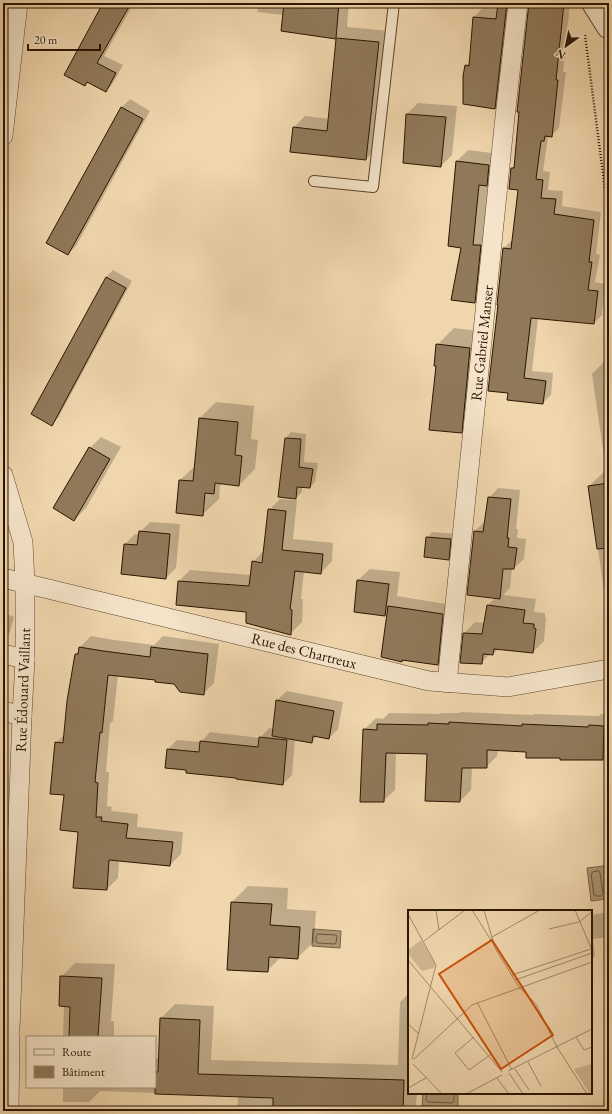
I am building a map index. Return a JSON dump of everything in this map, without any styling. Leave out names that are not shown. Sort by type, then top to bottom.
[{"type":"street","points":[[3,136],[18,3]]},
{"type":"street","name":"Rue Gabriel Manser","points":[[447,683],[518,3]]},
{"type":"street","points":[[593,3],[609,28]]},
{"type":"street","name":"Rue Édouard Vaillant","points":[[3,475],[23,542],[25,583],[25,659],[10,1029],[9,1111]]},
{"type":"street","name":"Rue des Chartreux","points":[[3,578],[421,679],[447,683],[508,687],[609,669]]},
{"type":"street","points":[[3,654],[25,659]]},
{"type":"street","points":[[3,711],[22,716]]},
{"type":"street","name":"Rue Édouard Vaillant","points":[[3,1053],[10,1029]]},
{"type":"lane","points":[[314,181],[373,188],[394,3]]},
{"type":"path","points":[[584,33],[609,220]]},
{"type":"water","points":[[604,866],[607,899],[591,901],[587,868]]},
{"type":"water","points":[[313,929],[341,931],[340,948],[312,946]]},
{"type":"water","points":[[423,1094],[458,1094],[458,1107],[422,1106]]},
{"type":"building","points":[[103,3],[131,3],[97,63],[116,73],[106,92],[87,82],[85,86],[64,75]]},
{"type":"building","points":[[284,3],[339,3],[336,38],[379,42],[366,160],[290,152],[293,127],[327,131],[336,39],[281,31]]},
{"type":"building","points":[[498,3],[507,3],[495,109],[463,104],[463,76],[465,65],[469,66],[473,17],[496,19]]},
{"type":"building","points":[[529,3],[564,3],[552,137],[545,136],[544,141],[541,141],[536,179],[543,180],[541,198],[556,199],[554,214],[594,220],[589,262],[592,262],[588,290],[598,291],[594,324],[531,318],[524,378],[546,381],[543,404],[507,400],[508,393],[488,391],[503,248],[511,249],[518,190],[509,189],[511,168],[514,168],[519,112],[517,112]]},
{"type":"building","points":[[121,107],[143,119],[68,255],[46,243]]},
{"type":"building","points":[[406,114],[446,117],[441,167],[403,163]]},
{"type":"building","points":[[456,161],[489,165],[487,186],[479,185],[473,245],[481,245],[475,303],[451,300],[461,248],[448,246]]},
{"type":"building","points":[[106,277],[126,288],[52,426],[31,414]]},
{"type":"building","points":[[436,344],[470,348],[462,433],[429,430],[436,366],[434,366]]},
{"type":"building","points":[[199,418],[238,422],[235,455],[242,456],[239,486],[215,483],[214,494],[205,493],[203,516],[176,513],[179,480],[193,481]]},
{"type":"building","points":[[285,438],[301,439],[299,467],[313,469],[310,488],[297,487],[296,499],[278,497]]},
{"type":"building","points":[[89,447],[110,459],[74,521],[53,508]]},
{"type":"building","points":[[609,483],[609,548],[597,549],[588,486]]},
{"type":"building","points":[[488,497],[511,499],[507,538],[509,538],[508,547],[517,548],[514,569],[503,569],[500,599],[467,595],[474,531],[483,532]]},
{"type":"building","points":[[268,509],[286,511],[282,550],[323,554],[321,574],[295,571],[290,609],[292,610],[291,635],[246,623],[246,612],[176,605],[178,581],[249,586],[252,561],[262,563]]},
{"type":"building","points":[[139,531],[170,534],[166,579],[121,574],[124,544],[137,545]]},
{"type":"building","points":[[426,537],[451,539],[449,560],[424,557]]},
{"type":"building","points":[[357,580],[389,584],[385,616],[354,612]]},
{"type":"building","points":[[487,605],[525,610],[523,623],[534,624],[534,628],[536,629],[533,653],[494,649],[493,655],[483,654],[482,664],[460,663],[463,633],[482,634]]},
{"type":"building","points":[[388,606],[443,614],[438,665],[402,660],[402,662],[381,657]]},
{"type":"building","points":[[79,647],[150,657],[151,647],[208,654],[204,695],[180,692],[174,684],[155,682],[155,680],[108,675],[95,782],[98,783],[96,817],[102,817],[101,821],[128,824],[126,838],[173,842],[170,866],[109,860],[107,890],[73,888],[78,832],[60,830],[64,795],[50,794],[55,742],[63,743],[67,701],[75,654],[78,654]]},
{"type":"building","points":[[276,700],[334,711],[329,739],[313,736],[312,743],[272,736]]},
{"type":"building","points":[[449,722],[522,726],[522,724],[588,727],[589,725],[604,726],[603,760],[526,758],[526,752],[487,750],[487,768],[462,768],[460,802],[425,801],[427,754],[386,753],[384,802],[360,802],[363,729],[377,730],[377,724],[428,725],[428,723],[449,724]]},
{"type":"building","points":[[259,737],[287,740],[283,785],[186,773],[186,770],[165,768],[167,749],[199,752],[200,741],[258,747]]},
{"type":"building","points":[[231,902],[272,904],[270,925],[300,927],[298,959],[269,957],[268,972],[227,970]]},
{"type":"building","points":[[60,976],[102,978],[98,1036],[69,1036],[70,1007],[59,1006]]},
{"type":"building","points":[[160,1018],[200,1020],[198,1074],[404,1080],[403,1111],[273,1111],[273,1098],[155,1094],[156,1072],[158,1072]]}]
